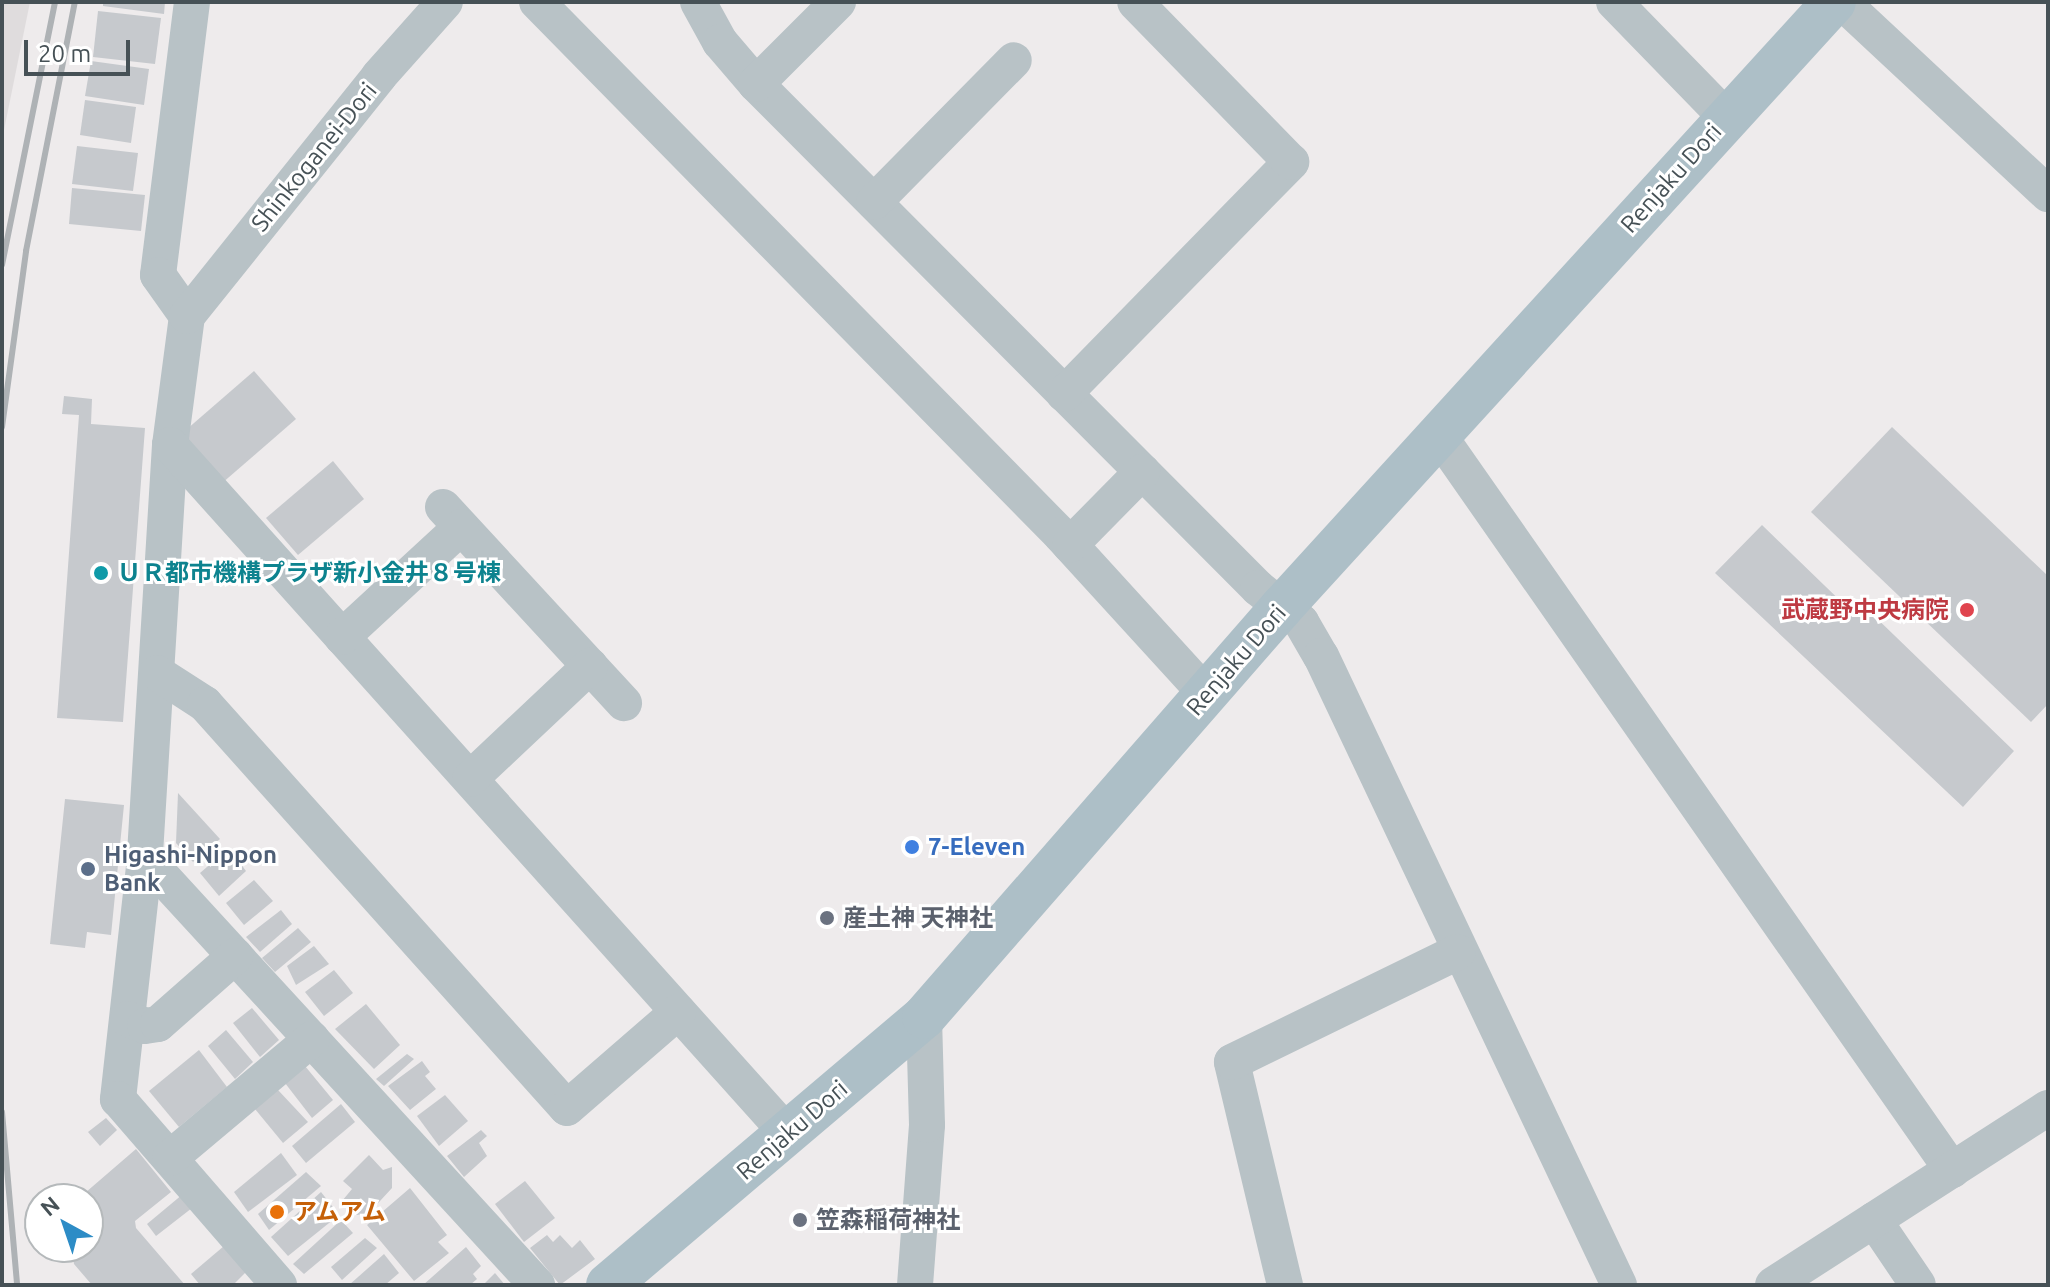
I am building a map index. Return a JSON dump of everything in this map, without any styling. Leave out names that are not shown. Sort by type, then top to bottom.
[{"type":"main road","name":"Renjaku Dori","points":[[608,1285],[924,1017],[1281,608],[1834,2]]},
{"type":"street","points":[[192,2],[158,275],[187,316],[170,445],[145,858],[118,1099],[279,1285]]},
{"type":"street","name":"Shinkoganei-Dori","points":[[187,316],[379,76],[445,2]]},
{"type":"street","points":[[537,2],[1070,545],[1206,694]]},
{"type":"street","points":[[698,2],[720,42],[756,84],[1142,472],[1281,608],[1301,622],[1321,656],[1458,952],[1619,1285]]},
{"type":"street","points":[[756,84],[838,2]]},
{"type":"street","points":[[1064,394],[1291,162],[1135,2]]},
{"type":"street","points":[[1614,2],[1726,117]]},
{"type":"street","points":[[1842,2],[2048,194]]},
{"type":"street","points":[[874,202],[1014,60]]},
{"type":"street","points":[[1438,434],[1952,1170]]},
{"type":"street","points":[[170,445],[788,1134]]},
{"type":"street","points":[[1070,545],[1142,472]]},
{"type":"street","points":[[342,637],[452,517],[624,703]]},
{"type":"street","points":[[470,779],[590,666]]},
{"type":"street","points":[[157,673],[205,704],[567,1108],[678,1012]]},
{"type":"street","points":[[145,858],[537,1285]]},
{"type":"street","points":[[1285,1285],[1232,1062],[1458,952]]},
{"type":"street","points":[[128,1019],[145,1026],[158,1024],[235,956]]},
{"type":"street","points":[[915,1285],[927,1125],[924,1017]]},
{"type":"street","points":[[170,1158],[312,1039]]},
{"type":"street","points":[[1773,1285],[1952,1170],[2044,1118]]},
{"type":"street","points":[[1874,1220],[1918,1285]]},
{"type":"shaded area","points":[[2,2],[30,2],[2,140]]},
{"type":"building","points":[[103,2],[165,2],[164,14],[103,6]]},
{"type":"building","points":[[98,11],[161,18],[155,64],[93,57]]},
{"type":"building","points":[[91,61],[149,69],[144,105],[85,96]]},
{"type":"building","points":[[85,100],[136,107],[131,143],[80,135]]},
{"type":"building","points":[[77,146],[138,153],[133,191],[72,184]]},
{"type":"building","points":[[72,188],[145,195],[141,231],[69,224]]},
{"type":"building","points":[[254,371],[296,419],[221,484],[179,436]]},
{"type":"building","name":"ＵＲ都市機構プラザ新小金井８号棟","points":[[64,396],[92,399],[91,424],[145,428],[123,722],[57,718],[79,415],[62,414]]},
{"type":"building","points":[[1892,427],[2048,576],[2048,704],[2031,722],[1811,512]]},
{"type":"building","points":[[333,461],[364,499],[298,555],[266,518]]},
{"type":"building","points":[[1762,525],[1855,615],[1865,607],[2014,751],[1963,807],[1715,573]]},
{"type":"building","points":[[178,793],[220,839],[193,862],[176,843]]},
{"type":"building","name":"Higashi-Nippon Bank","points":[[65,799],[124,805],[111,935],[87,932],[85,948],[50,944]]},
{"type":"building","points":[[229,848],[246,871],[219,896],[200,873]]},
{"type":"building","points":[[254,880],[273,901],[244,925],[226,903]]},
{"type":"building","points":[[281,910],[292,924],[260,952],[246,937]]},
{"type":"building","points":[[298,928],[311,942],[275,972],[262,958]]},
{"type":"building","points":[[314,946],[329,964],[296,985],[287,966]]},
{"type":"building","points":[[334,970],[353,993],[324,1016],[305,992]]},
{"type":"building","points":[[366,1004],[400,1045],[374,1069],[335,1029]]},
{"type":"building","points":[[252,1008],[279,1040],[260,1057],[233,1023]]},
{"type":"building","points":[[226,1030],[253,1062],[235,1079],[208,1046]]},
{"type":"building","points":[[199,1050],[227,1087],[179,1127],[149,1091]]},
{"type":"building","points":[[407,1054],[414,1059],[384,1086],[376,1079]]},
{"type":"building","points":[[422,1061],[430,1072],[425,1076],[436,1089],[410,1110],[388,1086]]},
{"type":"building","points":[[305,1066],[333,1100],[312,1118],[285,1083]]},
{"type":"building","points":[[278,1090],[308,1122],[283,1143],[255,1109]]},
{"type":"building","points":[[445,1095],[468,1121],[439,1146],[417,1116]]},
{"type":"building","points":[[341,1104],[355,1122],[306,1163],[292,1146]]},
{"type":"building","points":[[106,1118],[117,1130],[100,1146],[88,1132]]},
{"type":"building","points":[[481,1130],[487,1136],[479,1143],[487,1156],[464,1177],[447,1156]]},
{"type":"building","points":[[136,1149],[171,1192],[135,1221],[136,1228],[185,1285],[92,1285],[74,1263],[104,1263],[104,1183],[97,1183]]},
{"type":"building","points":[[281,1153],[297,1175],[248,1212],[234,1192]]},
{"type":"building","points":[[369,1155],[383,1170],[392,1167],[392,1188],[368,1214],[356,1215],[342,1201],[352,1189],[343,1181]]},
{"type":"building","points":[[306,1172],[321,1186],[269,1230],[258,1214]]},
{"type":"building","points":[[525,1181],[555,1218],[524,1242],[495,1204]]},
{"type":"building","points":[[410,1188],[447,1235],[438,1242],[449,1253],[414,1281],[367,1225]]},
{"type":"building","points":[[321,1192],[339,1215],[288,1256],[271,1237]]},
{"type":"building","points":[[183,1194],[192,1208],[156,1236],[147,1224]]},
{"type":"building","points":[[341,1220],[353,1233],[304,1274],[293,1264]]},
{"type":"building","points":[[547,1235],[553,1242],[560,1235],[572,1248],[580,1240],[595,1259],[560,1285],[530,1248]]},
{"type":"building","points":[[365,1238],[377,1248],[342,1280],[331,1267]]},
{"type":"building","points":[[224,1246],[247,1271],[233,1285],[200,1285],[191,1274]]},
{"type":"building","points":[[466,1247],[481,1266],[473,1274],[477,1279],[470,1285],[423,1285]]},
{"type":"building","points":[[384,1254],[399,1273],[385,1285],[349,1285]]},
{"type":"building","points":[[495,1273],[505,1285],[483,1285]]},
{"type":"railway","points":[[2,265],[55,2]]},
{"type":"railway","points":[[2,427],[26,251],[75,2]]},
{"type":"railway","points":[[2,1112],[17,1285]]},
{"type":"place","name":"ＵＲ都市機構プラザ新小金井８号棟","points":[[101,573]]},
{"type":"place","name":"武蔵野中央病院","points":[[1967,610]]},
{"type":"place","name":"7-Eleven","points":[[912,847]]},
{"type":"place","name":"Higashi-Nippon Bank","points":[[88,869]]},
{"type":"place","name":"産土神 天神社","points":[[827,918]]},
{"type":"place","name":"アムアム","points":[[277,1212]]},
{"type":"place","name":"笠森稲荷神社","points":[[800,1220]]}]
